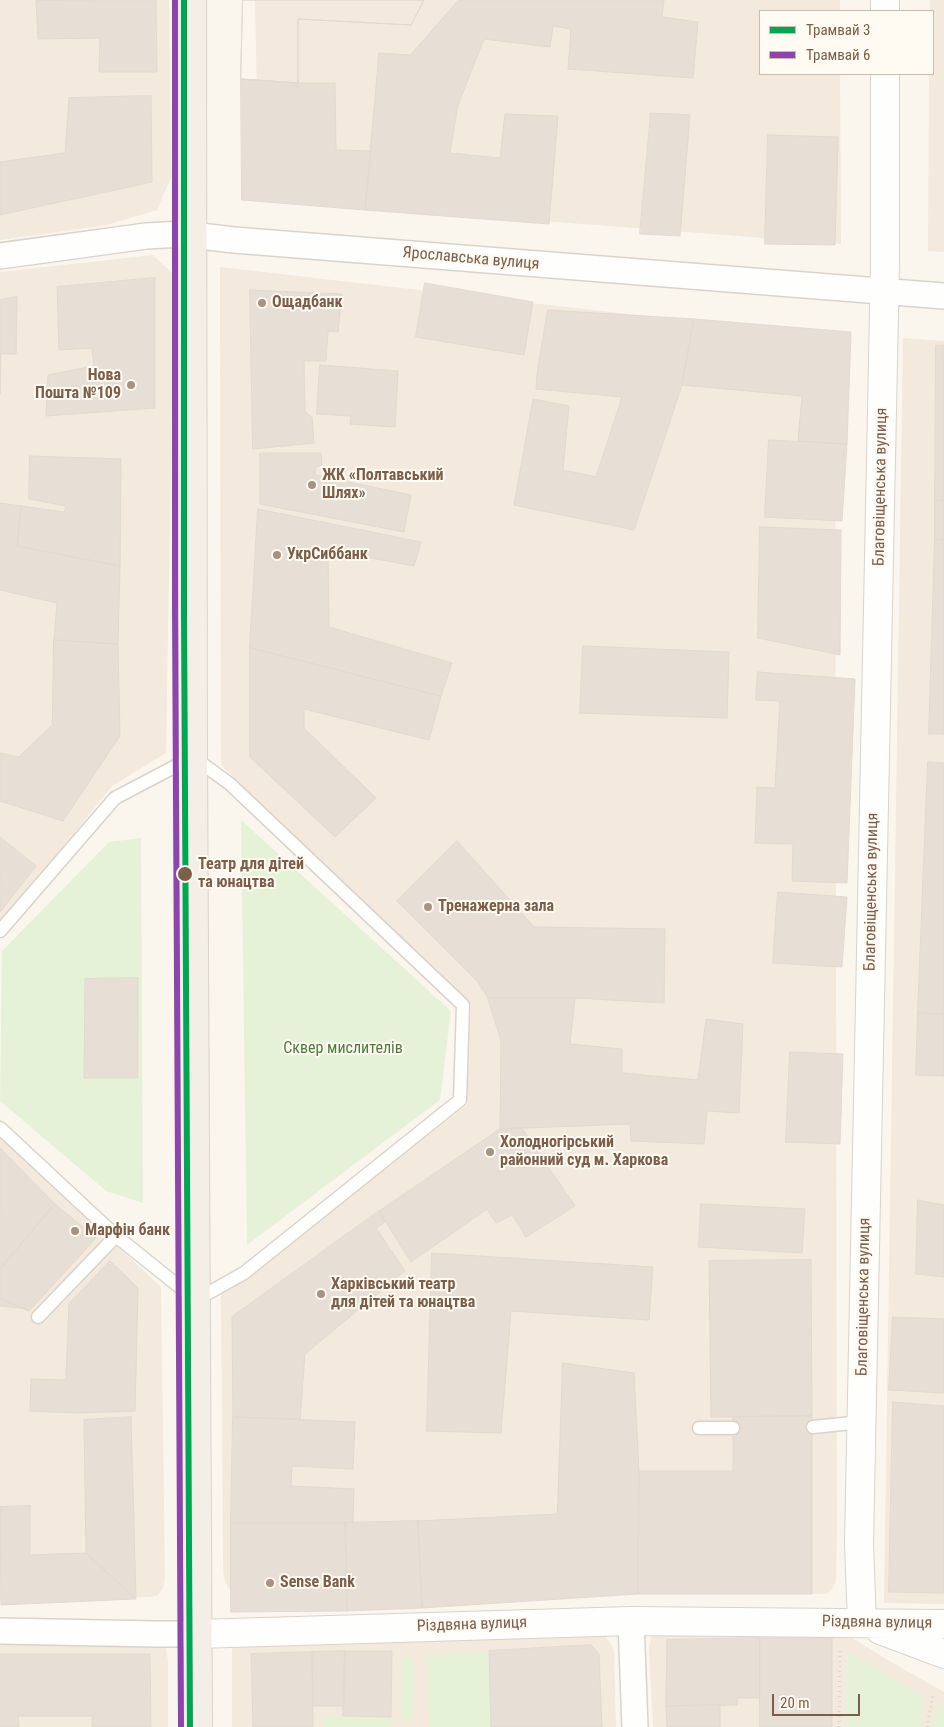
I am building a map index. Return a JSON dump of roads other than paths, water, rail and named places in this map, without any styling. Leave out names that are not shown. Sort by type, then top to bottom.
[{"type":"main road","points":[[192,0],[193,757],[198,1727]]},
{"type":"street","name":"Благовіщенська вулиця","points":[[862,1623],[859,1544],[884,292],[885,75]]},
{"type":"street","name":"Ярославська вулиця","points":[[0,256],[146,236],[192,235],[944,296]]},
{"type":"street","name":"Різдвяна вулиця","points":[[0,1631],[197,1634],[631,1621],[944,1624]]},
{"type":"street","points":[[631,1621],[635,1727]]},
{"type":"street","points":[[862,1623],[944,1654]]},
{"type":"lane","points":[[0,931],[115,798],[193,757],[230,784],[463,1005],[460,1100],[244,1273],[196,1300],[116,1236],[0,1128]]},
{"type":"lane","points":[[38,1317],[116,1236]]},
{"type":"lane","points":[[813,1426],[862,1422]]},
{"type":"lane","points":[[698,1428],[733,1428]]},
{"type":"tram line","name":"6","points":[[175,0],[175,610],[181,1727]]},
{"type":"tram line","name":"3","points":[[184,0],[184,610],[190,1727]]},
{"type":"place","name":"Ощадбанк","points":[[262,303]]},
{"type":"place","name":"Нова Пошта №109","points":[[131,385]]},
{"type":"place","name":"ЖК «Полтавський Шлях»","points":[[312,485]]},
{"type":"place","name":"УкрСиббанк","points":[[277,555]]},
{"type":"place","name":"Театр для дітей та юнацтва","points":[[185,874]]},
{"type":"place","name":"Тренажерна зала","points":[[428,907]]},
{"type":"place","name":"Холодногірський районний суд м. Харкова","points":[[490,1152]]},
{"type":"place","name":"Марфін банк","points":[[75,1231]]},
{"type":"place","name":"Харківський театр для дітей та юнацтва","points":[[321,1294]]},
{"type":"place","name":"Sense Bank","points":[[270,1583]]},
{"type":"park label","name":"Сквер мислителів","points":[[343,1049]]}]
